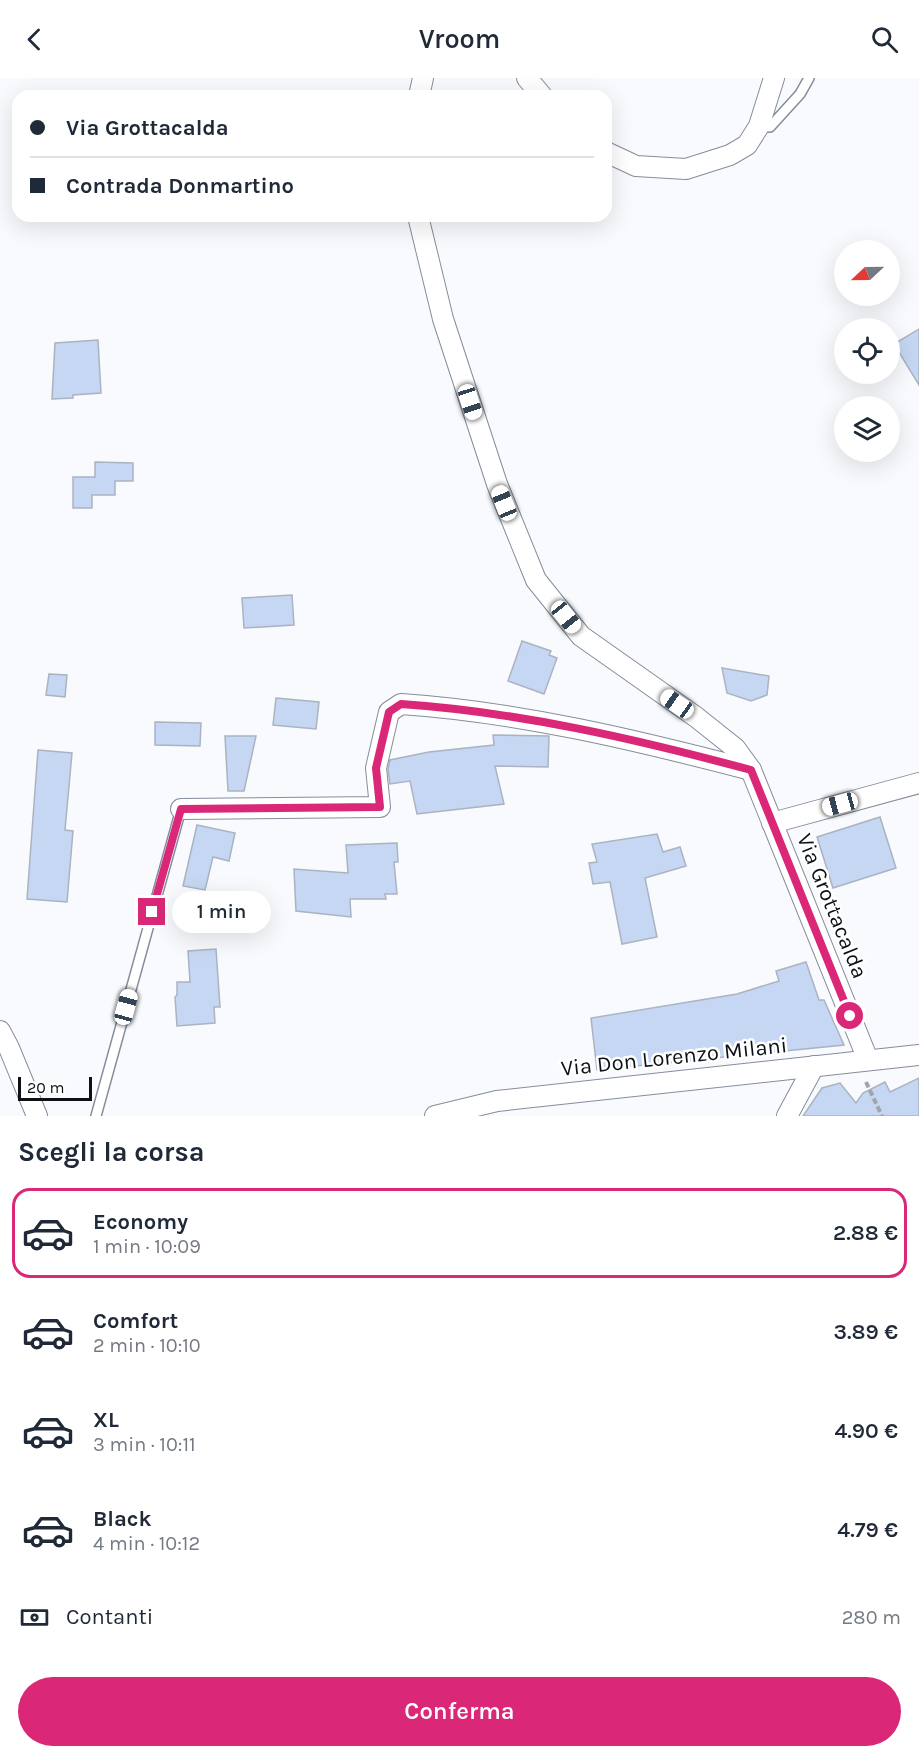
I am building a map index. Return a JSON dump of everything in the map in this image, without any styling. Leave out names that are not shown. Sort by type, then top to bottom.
[{"type":"street","points":[[527,78],[537,90]]},
{"type":"street","points":[[612,155],[636,166],[686,169],[730,155],[747,145],[759,126],[774,78]]},
{"type":"street","name":"Via Grottacalda","points":[[419,222],[443,320],[496,484],[536,580],[581,636],[696,717],[735,748],[751,770],[865,1060]]},
{"type":"street","points":[[181,809],[380,807],[376,768],[389,712],[401,704],[484,711],[538,720],[751,770]]},
{"type":"street","points":[[772,823],[919,783]]},
{"type":"street","points":[[0,1031],[37,1116]]},
{"type":"street","name":"Via Don Lorenzo Milani","points":[[435,1116],[498,1101],[919,1055]]},
{"type":"street","points":[[787,1116],[814,1066]]},
{"type":"lane","points":[[759,126],[770,127],[800,94],[809,78]]},
{"type":"lane","points":[[96,1116],[181,809]]},
{"type":"path","points":[[865,1060],[867,1087],[882,1116]]},
{"type":"building","points":[[919,329],[919,385],[900,354],[900,340]]},
{"type":"building","points":[[98,340],[101,393],[52,399],[55,343]]},
{"type":"building","points":[[95,462],[133,463],[133,481],[115,481],[115,495],[92,495],[92,508],[73,508],[73,477],[95,477]]},
{"type":"building","points":[[292,595],[294,625],[244,628],[242,598]]},
{"type":"building","points":[[522,641],[551,651],[549,655],[557,658],[544,694],[508,681]]},
{"type":"building","points":[[722,668],[769,676],[767,695],[751,701],[727,693]]},
{"type":"building","points":[[49,674],[67,675],[65,697],[46,695]]},
{"type":"building","points":[[276,698],[319,702],[316,729],[273,725]]},
{"type":"building","points":[[155,722],[201,723],[200,746],[155,745]]},
{"type":"building","points":[[493,735],[549,736],[548,767],[495,766],[504,804],[417,814],[410,781],[390,784],[388,769],[390,760],[429,752],[494,745]]},
{"type":"building","points":[[225,736],[256,736],[244,791],[228,791]]},
{"type":"building","points":[[38,750],[72,753],[65,830],[73,831],[67,902],[27,899]]},
{"type":"building","points":[[880,817],[896,868],[833,888],[817,837]]},
{"type":"building","points":[[197,825],[235,833],[229,861],[213,857],[205,890],[183,886]]},
{"type":"building","points":[[657,834],[663,852],[680,847],[686,866],[645,878],[657,937],[622,944],[610,882],[593,884],[589,863],[597,862],[592,844]]},
{"type":"building","points":[[397,843],[398,862],[394,862],[397,894],[385,894],[386,899],[350,899],[351,917],[296,911],[294,869],[348,873],[346,845]]},
{"type":"building","points":[[216,949],[220,1007],[214,1007],[215,1023],[177,1026],[175,997],[177,982],[190,982],[188,951]]},
{"type":"building","points":[[806,962],[819,1000],[824,1000],[844,1045],[597,1070],[591,1018],[737,994],[779,981],[776,971]]},
{"type":"building","points":[[919,1078],[919,1116],[803,1116],[822,1088],[840,1083],[856,1103],[863,1093],[885,1082],[890,1092]]},
{"type":"route","points":[[152,912],[181,809],[380,807],[376,768],[389,712],[401,704],[484,711],[538,720],[751,770],[850,1016]]}]
